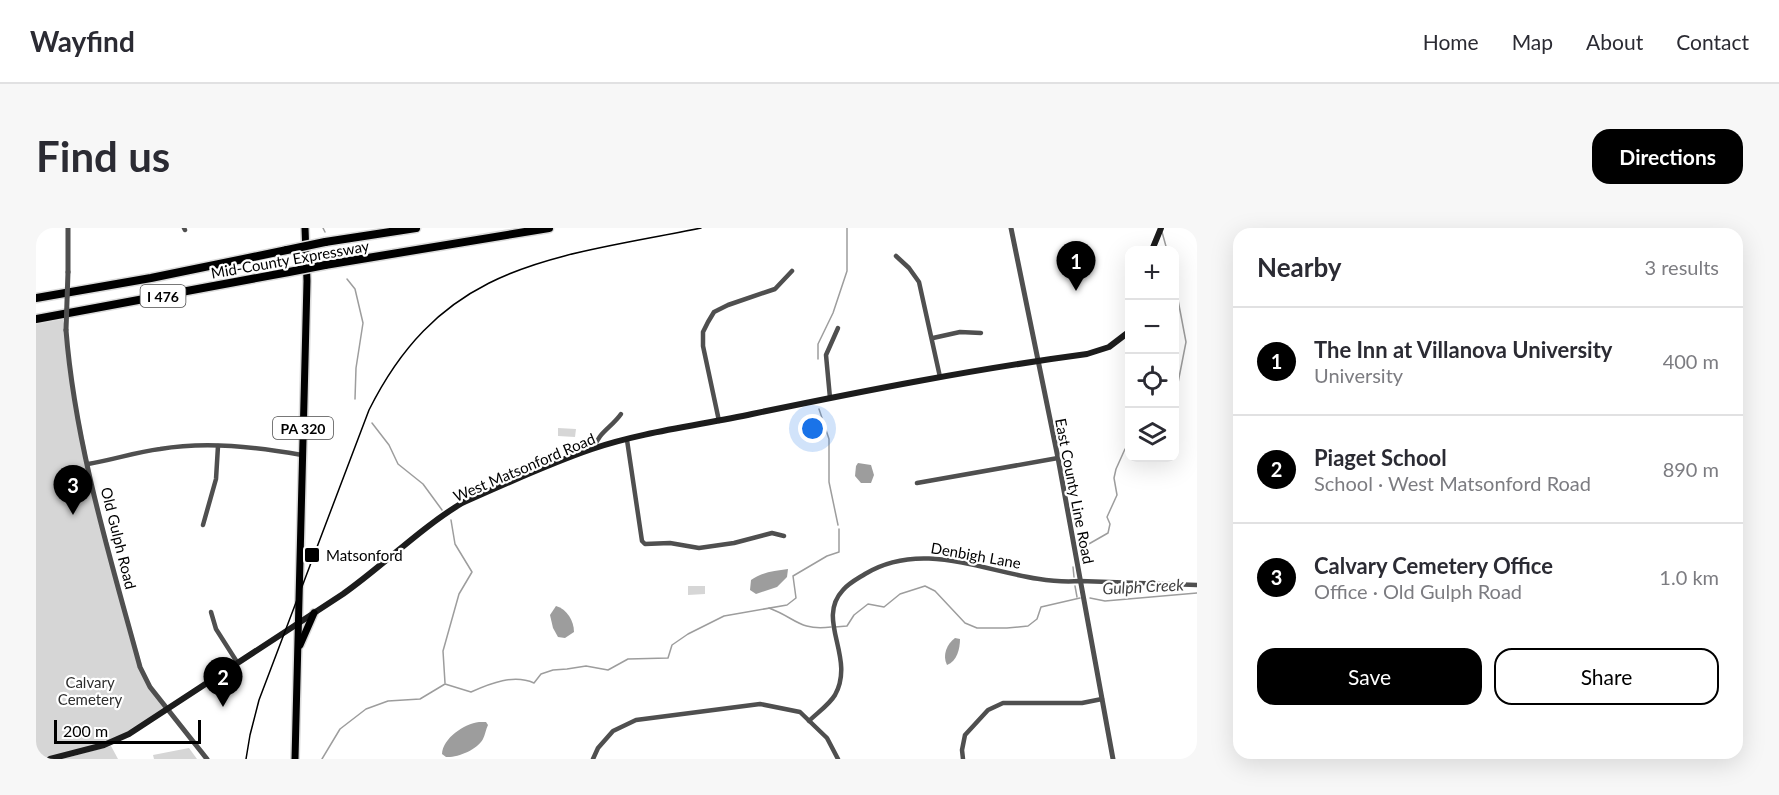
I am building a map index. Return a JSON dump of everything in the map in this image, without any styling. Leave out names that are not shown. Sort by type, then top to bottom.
[{"type":"highway","name":"Mid-County Expressway","points":[[36,298],[151,278],[325,242],[416,228]]},
{"type":"highway","name":"Mid-County Expressway","points":[[36,319],[325,265],[549,228]]},
{"type":"main road","name":"PA 320","points":[[295,759],[306,281],[305,228]]},
{"type":"main road","points":[[1154,246],[1160,230]]},
{"type":"main road","name":"West Matsonford Road","points":[[50,759],[116,741],[129,734],[375,572],[426,527],[462,503],[594,448],[940,377],[1087,354],[1099,351],[1125,335]]},
{"type":"main road","points":[[297,653],[314,614]]},
{"type":"street","name":"Old Gulph Road","points":[[68,228],[66,330],[68,360],[101,523],[140,667],[150,687],[207,759]]},
{"type":"street","name":"East County Line Road","points":[[1011,228],[1058,458],[1113,759]]},
{"type":"street","points":[[896,256],[919,282],[940,377]]},
{"type":"street","points":[[719,421],[703,346],[703,332],[708,321],[714,312],[728,305],[775,289],[792,271]]},
{"type":"street","points":[[831,398],[826,355],[838,328]]},
{"type":"street","points":[[933,338],[960,332],[981,333]]},
{"type":"street","points":[[594,448],[600,435],[621,414]]},
{"type":"street","points":[[627,440],[642,541],[645,544],[670,543],[699,548],[734,543],[772,533],[784,536]]},
{"type":"street","points":[[88,464],[159,449],[218,446],[270,449],[302,455]]},
{"type":"street","points":[[203,525],[216,478],[218,446]]},
{"type":"street","points":[[917,483],[1058,458]]},
{"type":"street","name":"Denbigh Lane","points":[[809,721],[834,697],[842,672],[842,658],[833,625],[833,609],[840,594],[848,585],[879,566],[897,560],[920,557],[976,565],[1061,582],[1197,585]]},
{"type":"street","points":[[211,612],[216,629],[237,662]]},
{"type":"street","points":[[963,759],[962,750],[966,735],[988,710],[1003,703],[1082,703],[1102,699]]},
{"type":"street","points":[[593,759],[598,748],[614,731],[636,720],[760,704],[800,712],[827,738],[838,759]]},
{"type":"green space","name":"Calvary Cemetery","points":[[61,314],[66,330],[68,360],[101,523],[146,679],[167,708],[129,734],[50,759],[36,759],[36,319]]},
{"type":"green space","points":[[558,428],[576,429],[575,437],[558,436]]},
{"type":"green space","points":[[688,586],[705,586],[705,594],[688,595]]},
{"type":"green space","points":[[111,746],[118,759],[62,759]]},
{"type":"green space","points":[[189,748],[197,759],[154,759],[153,755]]},
{"type":"shaded area","points":[[858,463],[871,465],[874,475],[871,483],[861,483],[855,476]]},
{"type":"shaded area","points":[[788,569],[787,577],[777,587],[756,594],[750,590],[751,580],[755,577]]},
{"type":"shaded area","points":[[556,606],[567,613],[573,624],[574,632],[565,638],[558,637],[553,628],[550,615]]},
{"type":"shaded area","points":[[955,638],[960,639],[959,651],[956,658],[947,665],[946,650]]},
{"type":"shaded area","points":[[486,722],[488,725],[483,739],[476,747],[456,756],[446,757],[442,754],[450,737],[467,726]]},
{"type":"waterway","points":[[323,228],[325,232]]},
{"type":"waterway","points":[[818,359],[818,344],[833,313],[847,271],[847,228]]},
{"type":"waterway","points":[[1162,232],[1166,246]]},
{"type":"waterway","points":[[347,279],[355,289],[363,323],[356,368],[355,399]]},
{"type":"waterway","points":[[1178,300],[1186,342],[1179,378]]},
{"type":"waterway","points":[[819,409],[829,439],[829,482],[838,525]]},
{"type":"waterway","points":[[372,423],[389,445],[398,464],[423,484],[442,510]]},
{"type":"waterway","points":[[1080,549],[1108,533],[1110,524],[1107,517],[1117,495],[1114,478],[1125,449]]},
{"type":"waterway","points":[[445,683],[443,651],[459,594],[472,572],[455,544],[451,520]]},
{"type":"waterway","name":"Gulph Creek","points":[[322,759],[340,729],[366,709],[388,701],[420,699],[445,684],[471,692],[494,683],[511,680],[519,679],[534,683],[541,674],[553,670],[586,666],[608,670],[628,659],[668,658],[672,645],[688,634],[724,616],[787,605],[796,598],[793,576],[827,556],[839,552],[839,529]]},
{"type":"waterway","points":[[1073,567],[1074,577]]},
{"type":"waterway","name":"Gulph Creek","points":[[835,627],[847,626],[854,615],[868,604],[884,607],[900,594],[925,586],[935,591],[965,623],[977,628],[1028,626],[1037,619],[1041,607],[1080,598]]},
{"type":"waterway","points":[[1075,586],[1077,597]]},
{"type":"waterway","name":"Gulph Creek","points":[[1090,598],[1105,601],[1197,593]]},
{"type":"waterway","name":"Gulph Creek","points":[[769,608],[804,625],[820,628],[831,627]]},
{"type":"tram line","points":[[246,759],[259,700],[369,410],[399,361],[432,323],[468,295],[508,274],[551,259],[701,228]]},
{"type":"place","name":"The Inn at Villanova University","points":[[1076,291]]},
{"type":"place","name":"Calvary Cemetery Office","points":[[73,515]]},
{"type":"place","name":"Matsonford","points":[[312,555]]},
{"type":"place","name":"Piaget School","points":[[223,707]]}]
